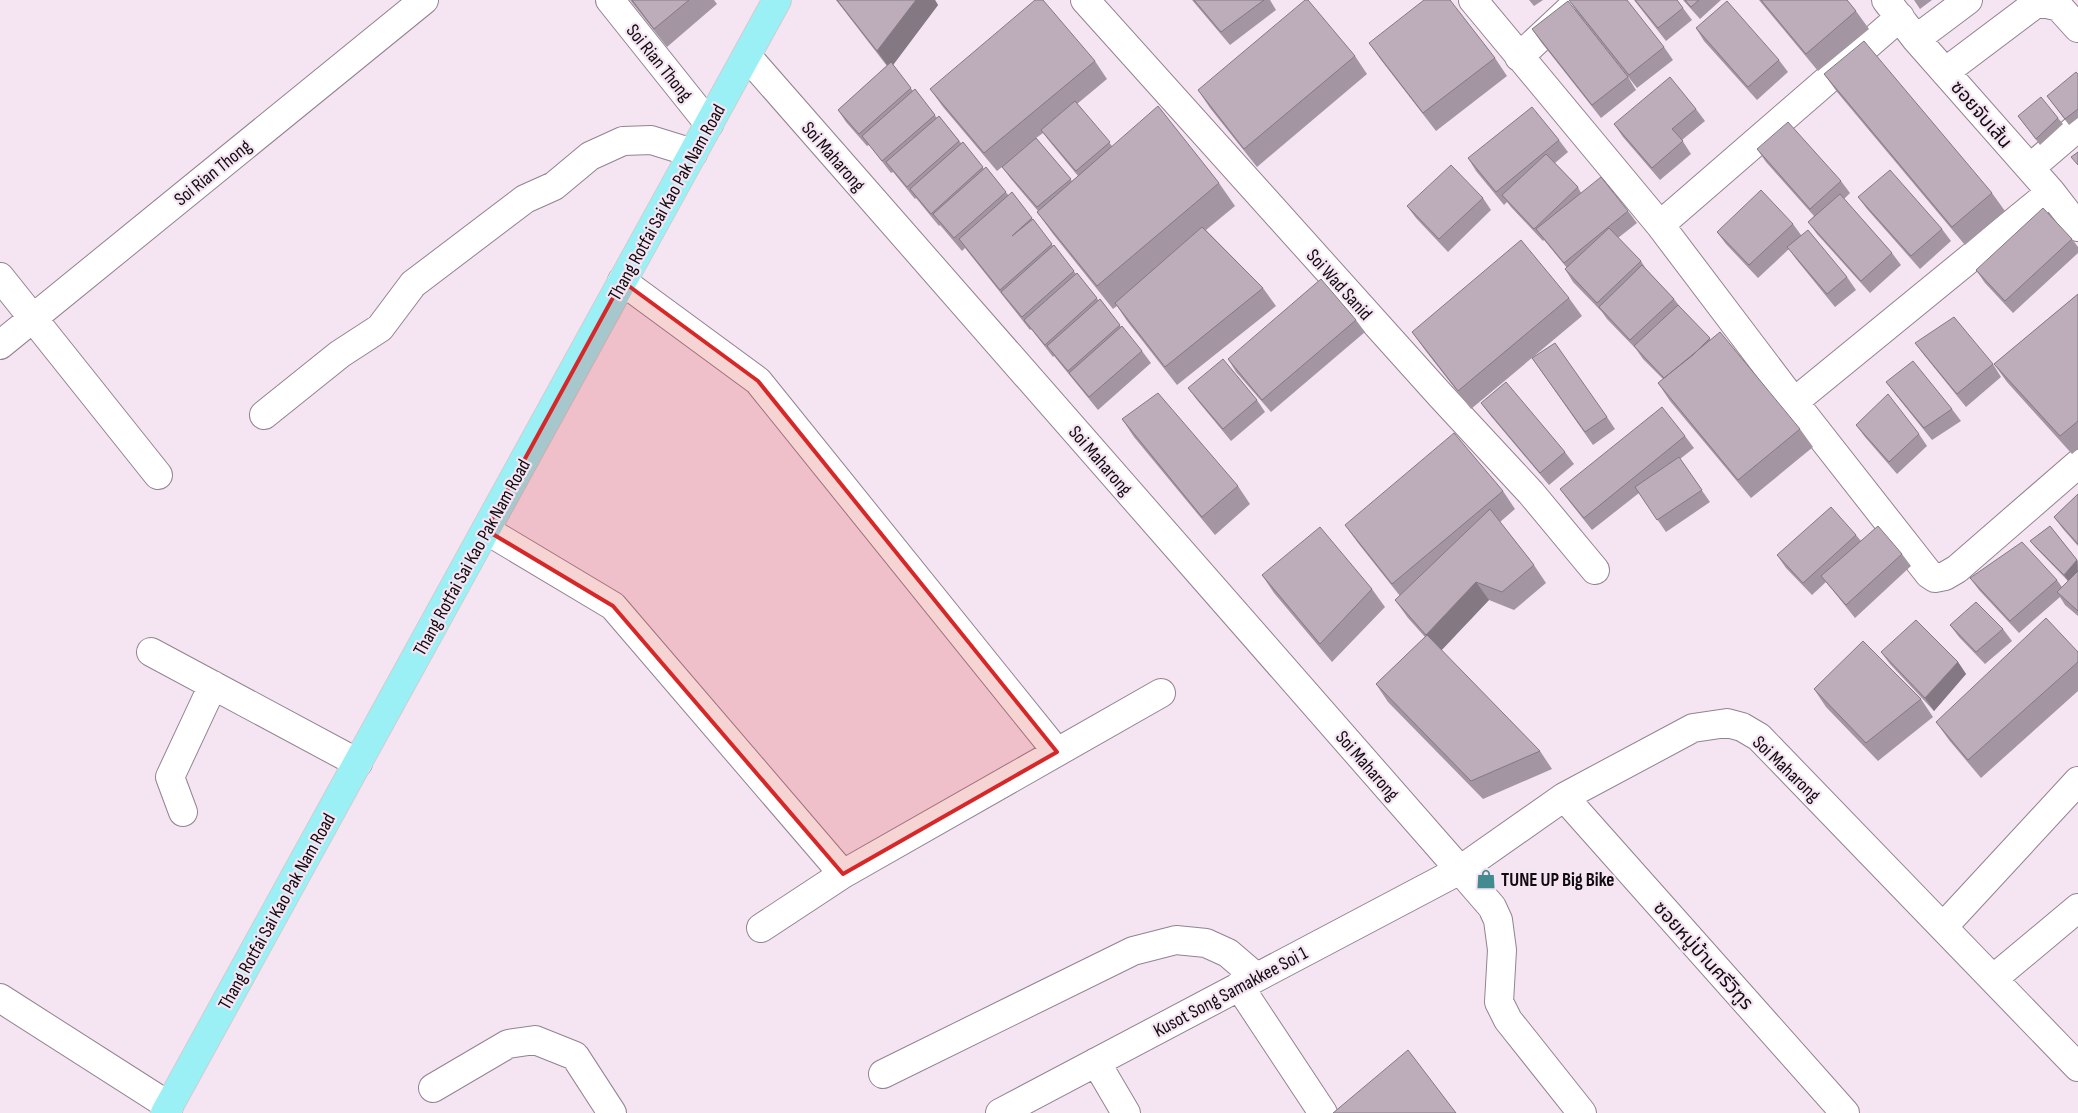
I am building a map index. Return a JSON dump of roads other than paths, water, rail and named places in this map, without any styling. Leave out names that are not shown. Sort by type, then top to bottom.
[{"type":"main road","name":"Thang Rotfai Sai Kao Pak Nam Road","points":[[167,1110],[777,0]]},
{"type":"street","name":"Soi Rian Thong","points":[[0,345],[424,0]]},
{"type":"street","name":"Soi Rian Thong","points":[[610,0],[709,124]]},
{"type":"street","name":"Soi Wad Sanid","points":[[1085,0],[1530,493],[1595,570]]},
{"type":"street","points":[[1473,0],[1660,225],[1794,402],[1929,574],[1935,578],[1945,576],[1956,569],[2078,464]]},
{"type":"street","points":[[1519,57],[1580,0]]},
{"type":"street","points":[[1916,39],[1968,0]]},
{"type":"street","points":[[1945,72],[2038,2],[2059,7],[2078,28]]},
{"type":"street","points":[[1660,225],[1893,9]]},
{"type":"street","name":"ซอยจับเส้น","points":[[1893,9],[1916,39],[2051,192],[2078,227]]},
{"type":"street","name":"Soi Maharong","points":[[747,56],[1460,870],[1564,797],[1693,728],[1727,723],[1742,727],[1760,737],[2078,1067]]},
{"type":"street","points":[[2030,168],[2078,127]]},
{"type":"street","points":[[264,415],[340,354],[380,328],[413,284],[525,199],[554,186],[590,156],[623,141],[651,140],[693,153]]},
{"type":"street","points":[[1794,402],[2051,192]]},
{"type":"street","points":[[0,277],[158,475]]},
{"type":"street","points":[[622,281],[758,382],[1057,752]]},
{"type":"street","points":[[486,530],[613,606],[843,874]]},
{"type":"street","points":[[151,652],[358,763]]},
{"type":"street","points":[[183,812],[170,776],[213,685]]},
{"type":"street","points":[[761,928],[843,874],[1161,693]]},
{"type":"street","points":[[1943,927],[2078,781]]},
{"type":"street","name":"ซอยหมู่บ้านศรีวิฑูร","points":[[1564,797],[1845,1113]]},
{"type":"street","points":[[1460,870],[1492,907],[1498,920],[1502,950],[1499,1002],[1508,1020],[1582,1113]]},
{"type":"street","name":"Kusot Song Samakkee Soi 1","points":[[1000,1113],[1460,870]]},
{"type":"street","points":[[1993,979],[2078,908]]},
{"type":"street","points":[[883,1074],[1133,951],[1176,940],[1206,943],[1228,954],[1248,982],[1322,1113]]},
{"type":"street","points":[[0,998],[167,1110]]},
{"type":"street","points":[[433,1088],[508,1044],[535,1040],[575,1056],[612,1113]]},
{"type":"street","points":[[1096,1062],[1126,1113]]},
{"type":"place","name":"TUNE UP Big Bike","points":[[1486,879]]}]
